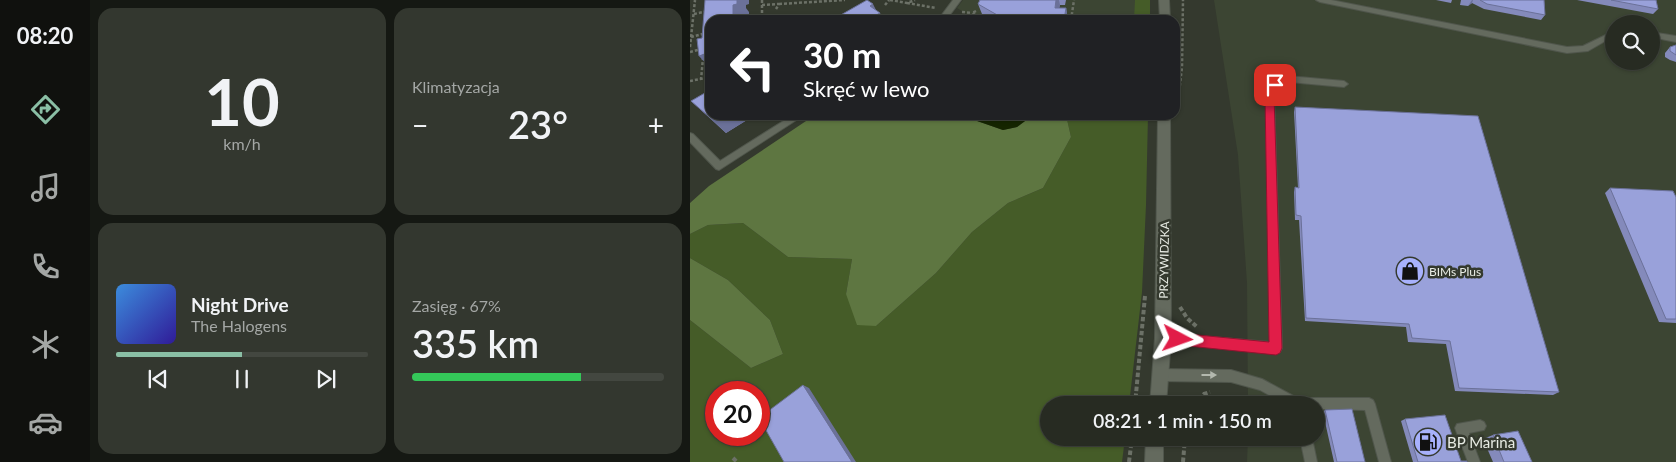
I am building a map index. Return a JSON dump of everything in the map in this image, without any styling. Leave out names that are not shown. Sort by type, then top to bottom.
[{"type":"street","points":[[1164,0],[1165,15]]},
{"type":"street","name":"PRZYWIDZKA","points":[[1159,396],[1162,338],[1164,120]]},
{"type":"street","points":[[1154,462],[1155,446]]},
{"type":"lane","points":[[946,15],[957,0]]},
{"type":"lane","points":[[1320,0],[1567,50],[1585,48],[1605,38]]},
{"type":"lane","points":[[1660,36],[1676,39]]},
{"type":"lane","points":[[1162,338],[1276,348],[1270,96],[1275,85],[1288,79],[1344,84]]},
{"type":"lane","points":[[690,136],[719,166],[792,120]]},
{"type":"lane","points":[[1160,375],[1230,376],[1262,385],[1283,396]]},
{"type":"lane","points":[[1325,404],[1369,404],[1385,462]]},
{"type":"lane","points":[[1474,462],[1461,428],[1480,426]]},
{"type":"lane","points":[[1308,446],[1311,462]]},
{"type":"path","points":[[690,47],[695,0]]},
{"type":"path","points":[[762,0],[762,15]]},
{"type":"path","points":[[762,5],[845,0]]},
{"type":"path","points":[[885,5],[889,0],[950,10]]},
{"type":"path","points":[[907,3],[915,0]]},
{"type":"path","points":[[1072,15],[1074,0]]},
{"type":"path","points":[[776,9],[779,4]]},
{"type":"path","points":[[694,14],[714,9],[709,14]]},
{"type":"path","points":[[974,15],[972,14],[976,11]]},
{"type":"path","points":[[704,38],[705,27]]},
{"type":"path","points":[[691,36],[704,34]]},
{"type":"path","points":[[701,80],[703,44]]},
{"type":"path","points":[[690,52],[703,49]]},
{"type":"path","points":[[690,81],[705,79]]},
{"type":"path","points":[[1129,462],[1131,446]]},
{"type":"path","points":[[1182,462],[1184,446]]},
{"type":"path","points":[[733,458],[736,462]]},
{"type":"shaded area","points":[[963,0],[1138,0],[1138,15],[969,15],[957,8]]},
{"type":"shaded area","points":[[1135,0],[1150,0],[1150,15],[1134,15]]},
{"type":"shaded area","points":[[1214,0],[1676,0],[1676,462],[1247,462],[1248,446],[1325,446],[1325,396],[1248,396],[1247,283],[1238,155]]},
{"type":"shaded area","points":[[808,120],[974,120],[1003,130],[1017,127],[1026,120],[1067,120],[1071,137],[1043,188],[1008,203],[972,232],[936,273],[876,326],[857,325],[846,294],[852,259],[788,257],[743,223],[708,225],[690,234],[690,203],[709,186]]},
{"type":"shaded area","points":[[974,120],[1026,120],[1017,127],[1003,130]]},
{"type":"shaded area","points":[[1067,120],[1148,120],[1142,292],[1130,396],[1040,396],[1040,446],[1124,446],[1122,462],[690,462],[690,320],[751,368],[783,354],[770,320],[728,280],[690,258],[690,234],[708,225],[743,223],[788,257],[852,259],[846,294],[876,326],[936,273],[972,232],[1008,203],[1043,188],[1071,137]]},
{"type":"shaded area","points":[[690,258],[728,280],[770,320],[783,354],[751,368],[690,320]]},
{"type":"building","points":[[705,0],[737,0],[737,4],[733,5],[733,15],[705,15],[705,54],[699,56],[697,39],[702,38]]},
{"type":"building","points":[[867,0],[873,4],[870,6],[880,13],[876,15],[841,15]]},
{"type":"building","points":[[980,0],[1056,0],[1055,8],[1066,8],[1065,15],[997,15],[978,4]]},
{"type":"building","points":[[1480,0],[1544,0],[1545,15],[1487,4]]},
{"type":"building","points":[[1611,0],[1656,0],[1658,9]]},
{"type":"building","points":[[1676,45],[1676,55],[1670,51],[1670,47]]},
{"type":"building","points":[[705,93],[705,113],[691,101]]},
{"type":"building","name":"BIMs Plus","points":[[1295,107],[1478,116],[1559,392],[1459,388],[1450,341],[1412,338],[1409,324],[1306,318],[1301,216],[1296,215],[1295,187],[1299,188]]},
{"type":"building","points":[[1610,188],[1673,191],[1676,197],[1676,319],[1666,319]]},
{"type":"building","points":[[803,385],[852,462],[784,462],[770,437],[770,410]]},
{"type":"building","points":[[1352,409],[1365,462],[1337,462],[1325,410]]},
{"type":"building","name":"BP Marina","points":[[1445,415],[1461,461],[1467,462],[1418,462],[1405,419]]},
{"type":"building","points":[[1518,431],[1532,462],[1504,462],[1493,435]]},
{"type":"place","name":"BIMs Plus","points":[[1410,271]]},
{"type":"place","name":"BP Marina","points":[[1428,442]]},
{"type":"route","points":[[1178,339],[1276,348],[1270,96],[1275,85]]}]
